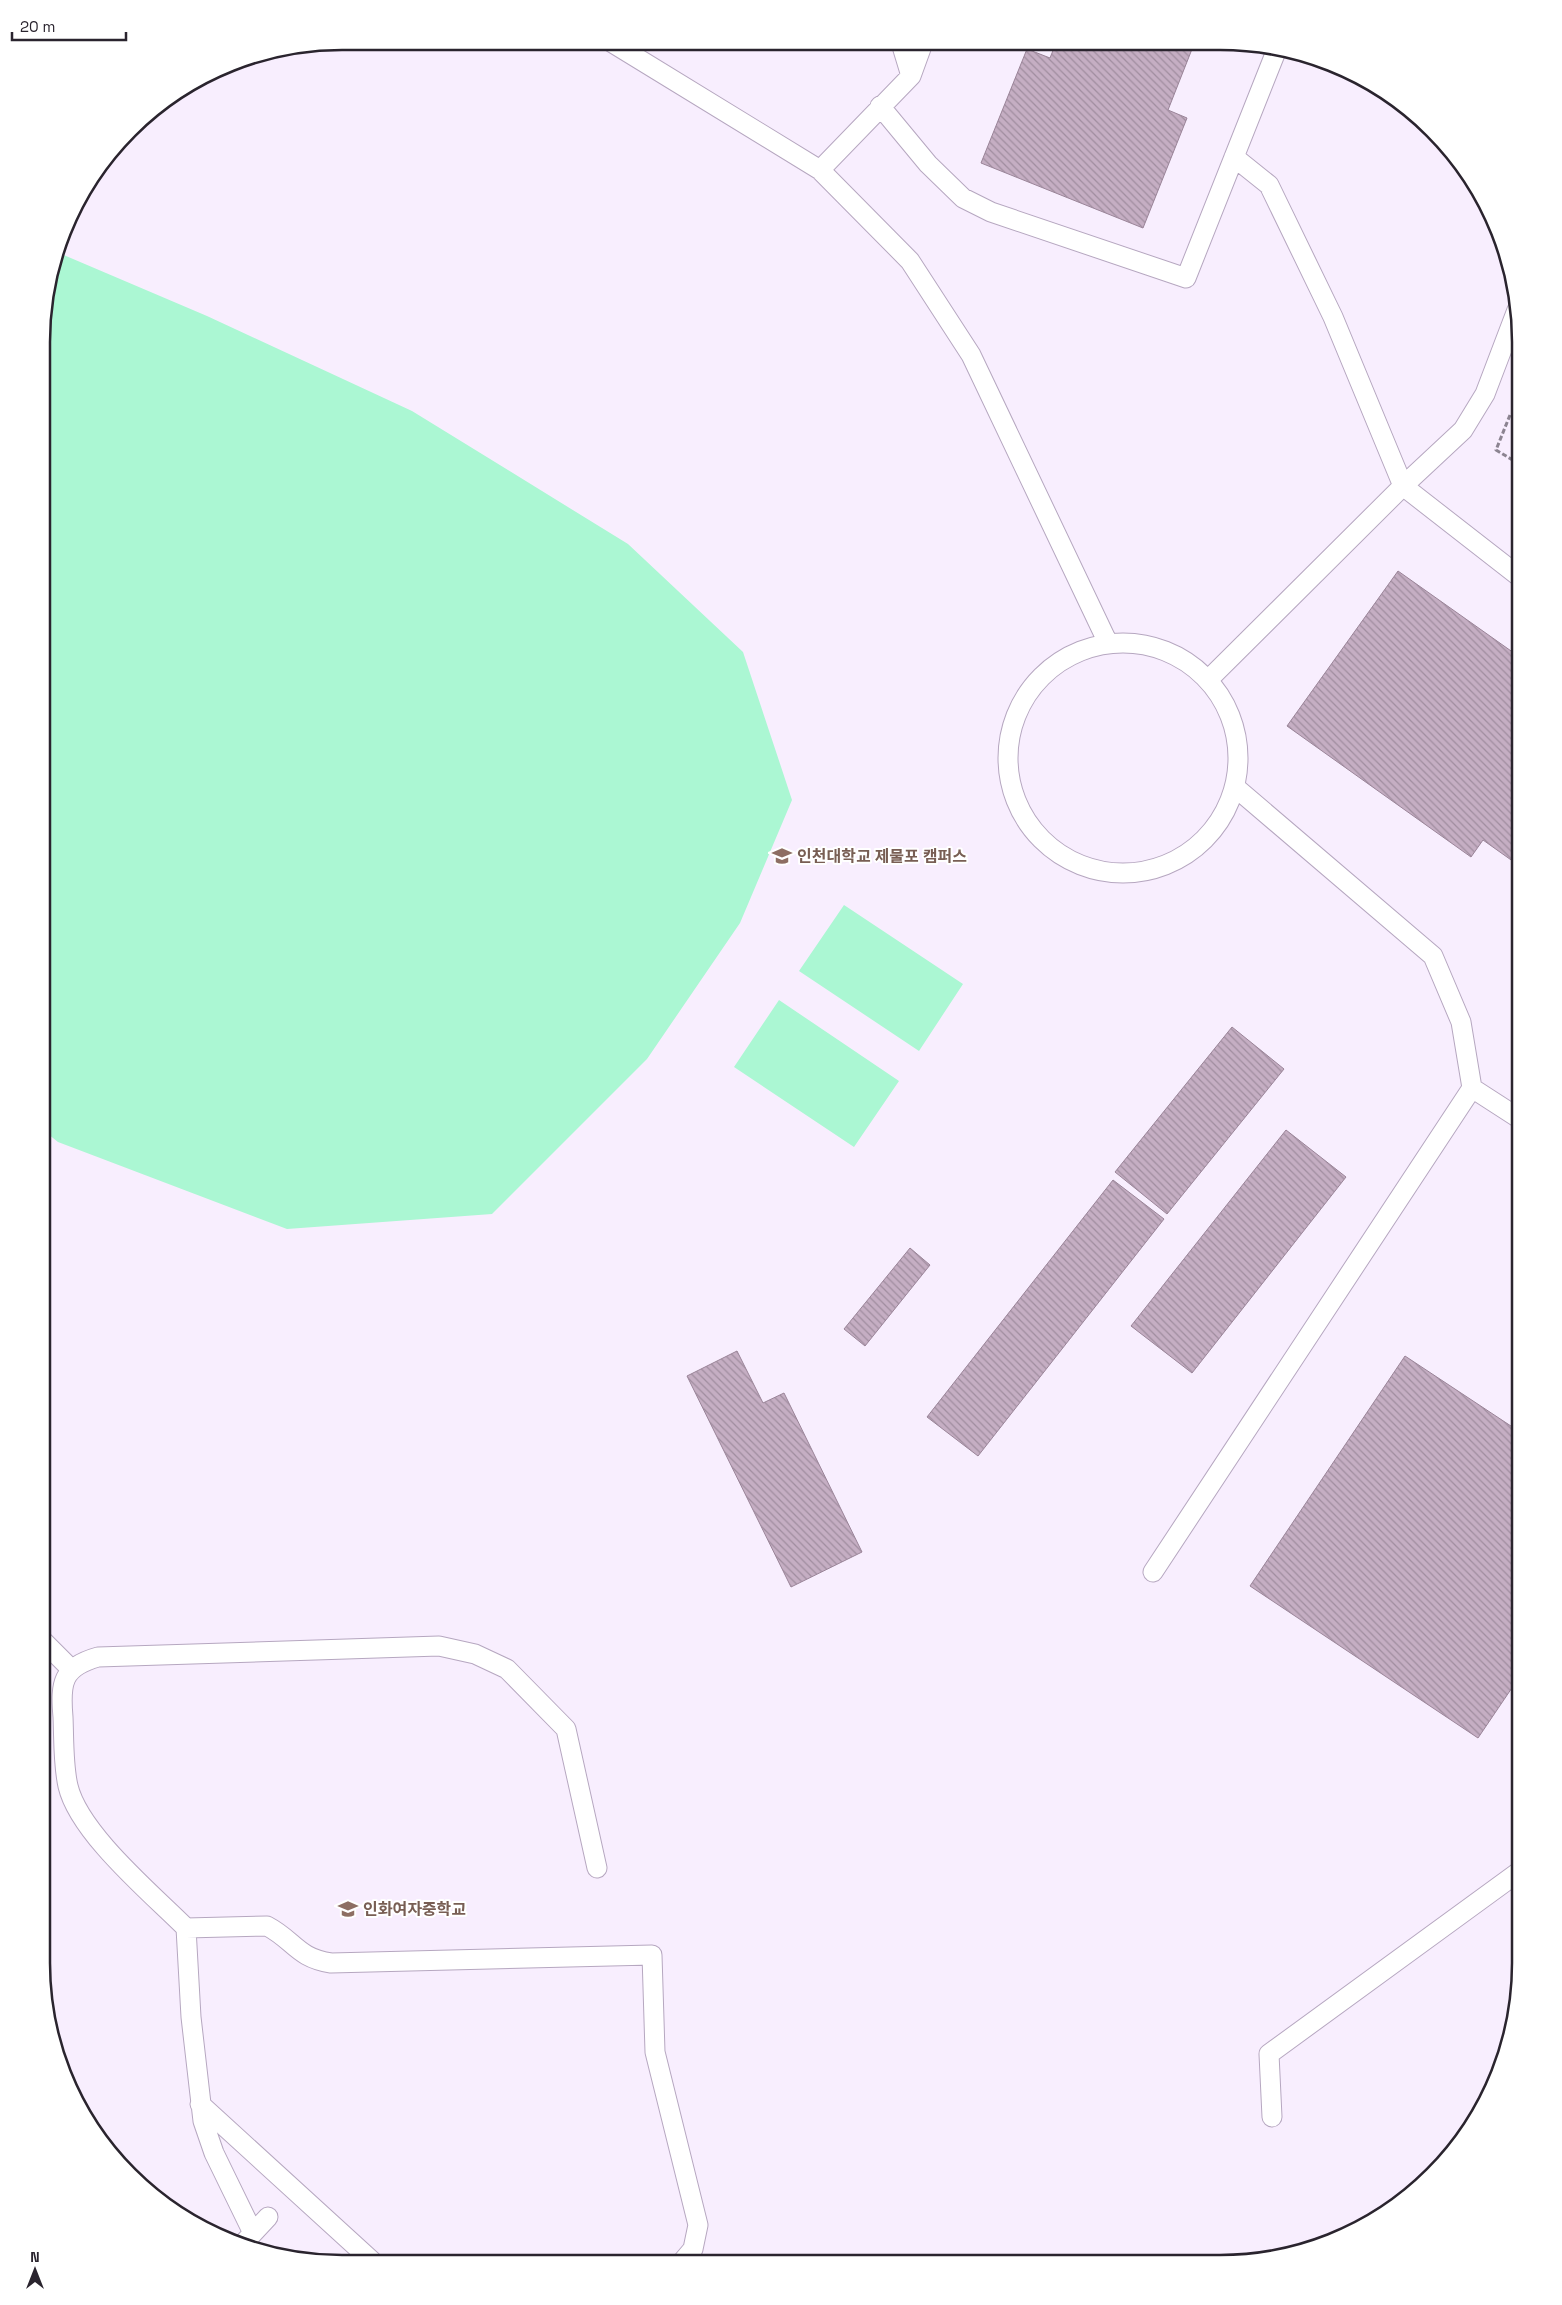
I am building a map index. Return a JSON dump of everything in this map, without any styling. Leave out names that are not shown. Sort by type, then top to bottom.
[{"type":"lane","points":[[624,50],[820,170],[910,261],[970,355],[1108,644]]},
{"type":"lane","points":[[903,50],[911,76]]},
{"type":"lane","points":[[820,170],[911,76],[920,50]]},
{"type":"lane","points":[[880,106],[928,164],[963,198],[991,212],[1186,278],[1273,55]]},
{"type":"lane","points":[[1234,157],[1269,185],[1333,317],[1403,486],[1512,571]]},
{"type":"lane","points":[[1208,680],[1403,486],[1463,430],[1485,394],[1511,323]]},
{"type":"lane","points":[[1130,643],[1152,646],[1166,651],[1192,665],[1208,680],[1222,698],[1232,719],[1238,742],[1239,765],[1235,787],[1227,809],[1212,833],[1191,852],[1166,865],[1139,872],[1112,872],[1084,867],[1060,854],[1038,836],[1022,813],[1011,787],[1008,760],[1011,732],[1020,706],[1036,683],[1056,664],[1081,650],[1108,644],[1130,643]]},
{"type":"lane","points":[[1153,1572],[1472,1088],[1461,1022],[1434,956],[1235,787]]},
{"type":"lane","points":[[1472,1088],[1512,1114]]},
{"type":"lane","points":[[246,2238],[214,2153],[200,2104],[191,2017],[186,1928],[95,1837],[75,1805],[68,1786],[62,1702],[63,1685],[71,1669],[79,1663],[98,1657],[439,1646],[475,1654],[507,1669],[566,1729],[596,1868]]},
{"type":"lane","points":[[50,1648],[71,1669]]},
{"type":"lane","points":[[1272,2117],[1269,2054],[1512,1877]]},
{"type":"lane","points":[[186,1928],[267,1926],[277,1931],[304,1955],[316,1961],[331,1963],[652,1955],[655,2052],[698,2225],[692,2248],[687,2255]]},
{"type":"lane","points":[[200,2104],[365,2255]]},
{"type":"lane","points":[[248,2239],[268,2217]]},
{"type":"path","points":[[1510,414],[1496,450],[1512,460]]},
{"type":"green space","points":[[64,255],[207,316],[412,411],[628,544],[743,652],[792,800],[740,923],[647,1059],[492,1214],[287,1229],[58,1142],[50,1136],[50,342],[56,285]]},
{"type":"green space","points":[[844,905],[963,984],[919,1051],[799,971]]},
{"type":"green space","points":[[779,1000],[899,1081],[854,1147],[734,1067]]},
{"type":"building","points":[[1027,50],[1050,58],[1053,50],[1192,50],[1168,110],[1187,118],[1143,228],[981,163]]},
{"type":"building","points":[[1398,571],[1512,652],[1512,861],[1483,840],[1471,857],[1287,726]]},
{"type":"building","points":[[1232,1027],[1284,1069],[1167,1214],[1115,1172]]},
{"type":"building","points":[[1286,1130],[1346,1177],[1192,1373],[1131,1326]]},
{"type":"building","points":[[1113,1180],[1164,1219],[978,1456],[927,1417]]},
{"type":"building","points":[[910,1248],[930,1265],[865,1346],[844,1329]]},
{"type":"building","points":[[737,1351],[763,1403],[784,1393],[862,1552],[791,1587],[687,1376]]},
{"type":"building","points":[[1405,1356],[1512,1427],[1512,1688],[1478,1738],[1250,1586]]},
{"type":"place","name":"인천대학교 제물포 캠퍼스","points":[[782,856]]},
{"type":"place","name":"인화여자중학교","points":[[348,1909]]}]
